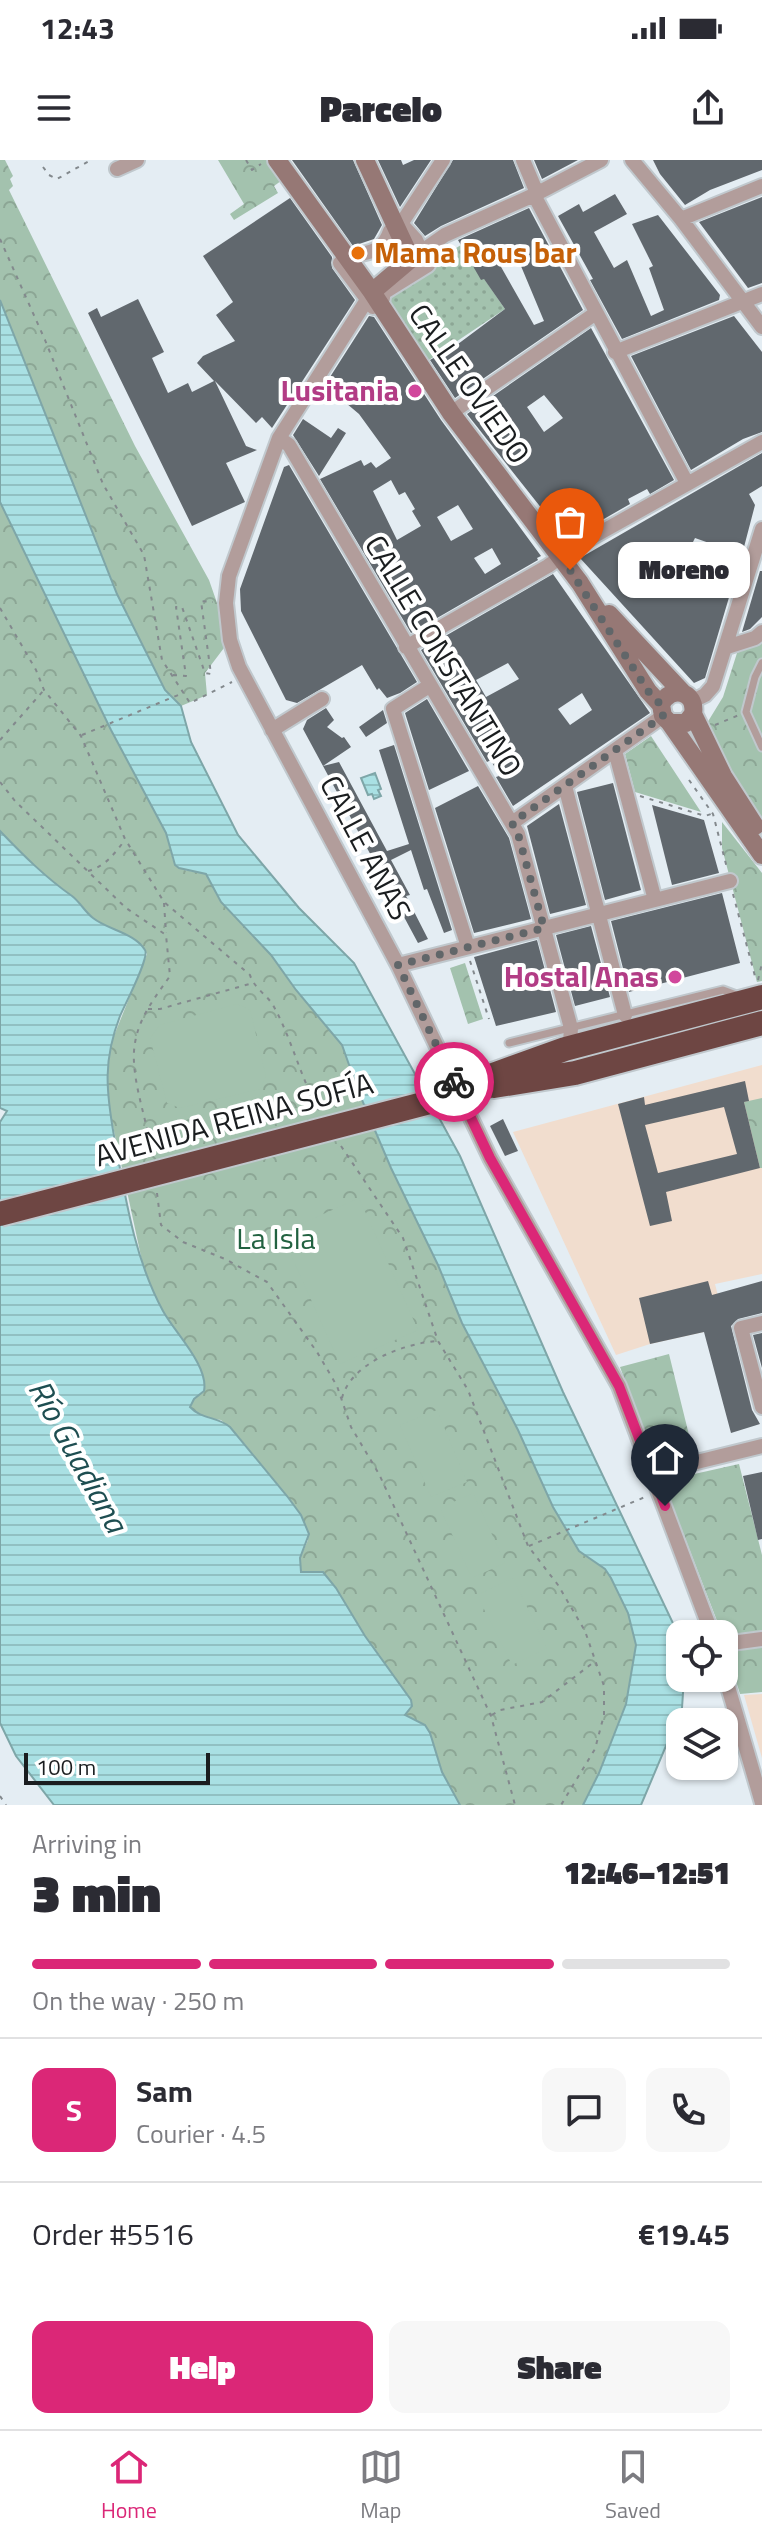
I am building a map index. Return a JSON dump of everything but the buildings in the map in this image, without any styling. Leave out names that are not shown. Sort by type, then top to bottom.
[{"type":"highway","points":[[483,1084],[568,1039],[759,1004]]},
{"type":"highway","name":"AVENIDA REINA SOFÍA","points":[[0,1214],[483,1084],[759,1004]]},
{"type":"highway","points":[[483,1084],[575,1073],[762,1023]]},
{"type":"highway","name":"AVENIDA REINA SOFÍA","points":[[0,1200],[483,1084]]},
{"type":"main road","name":"CALLE OVIEDO","points":[[277,160],[347,257],[451,413],[560,557],[689,703],[723,776],[762,834]]},
{"type":"main road","points":[[365,160],[397,230],[416,255],[372,298]]},
{"type":"main road","name":"CALLE OVIEDO","points":[[580,583],[664,715],[762,855]]},
{"type":"main road","points":[[666,695],[689,703],[681,725],[664,715],[666,695]]},
{"type":"street","points":[[117,169],[137,160]]},
{"type":"street","points":[[347,257],[363,256],[386,243],[390,231],[397,230],[407,219],[443,160]]},
{"type":"street","points":[[523,160],[535,194],[615,352],[687,483]]},
{"type":"street","points":[[416,255],[445,235],[601,160]]},
{"type":"street","points":[[632,160],[681,219],[762,327]]},
{"type":"street","points":[[681,219],[762,186]]},
{"type":"street","points":[[615,352],[762,294]]},
{"type":"street","name":"CALLE ANAS","points":[[372,298],[279,438],[229,576],[226,603],[230,640],[244,676],[398,965],[490,1158],[619,1386],[707,1620]]},
{"type":"street","points":[[451,413],[596,313]]},
{"type":"street","name":"CALLE CONSTANTINO","points":[[279,438],[289,445],[518,834],[544,928],[568,1039]]},
{"type":"street","points":[[406,647],[762,442]]},
{"type":"street","points":[[689,703],[705,695],[713,686],[762,529]]},
{"type":"street","points":[[727,647],[755,638],[762,632]]},
{"type":"street","points":[[429,686],[393,709],[468,952]]},
{"type":"street","points":[[272,730],[322,699]]},
{"type":"street","points":[[512,823],[664,715]]},
{"type":"street","points":[[615,751],[655,900]]},
{"type":"street","points":[[565,786],[625,1015]]},
{"type":"street","points":[[398,965],[468,952],[544,928],[730,881]]},
{"type":"street","points":[[762,1323],[741,1328],[762,1407]]},
{"type":"street","points":[[652,1473],[762,1446]]},
{"type":"street","points":[[738,1642],[762,1639]]},
{"type":"street","points":[[730,1692],[762,1803]]},
{"type":"lane","points":[[762,663],[746,712],[762,747]]},
{"type":"lane","points":[[509,1043],[568,1039],[625,1015],[723,990],[759,1004]]},
{"type":"path","points":[[43,167],[57,179],[91,160]]},
{"type":"path","points":[[246,160],[252,170],[269,160]]},
{"type":"path","points":[[0,239],[103,484],[144,555],[162,660],[190,703],[244,676]]},
{"type":"path","points":[[173,675],[186,676],[176,607],[182,607],[205,673],[211,674],[201,601],[226,603]]},
{"type":"path","points":[[0,608],[36,670],[44,690],[81,736],[125,839],[164,902],[250,975],[253,983],[271,1001],[295,1051],[310,1093],[325,1118]]},
{"type":"path","points":[[0,740],[44,690]]},
{"type":"path","points":[[81,736],[185,693]]},
{"type":"path","points":[[719,723],[746,712]]},
{"type":"path","points":[[689,779],[713,814],[757,984],[762,963]]},
{"type":"path","points":[[0,782],[15,801],[126,908],[166,935]]},
{"type":"path","points":[[628,793],[705,816],[713,814]]},
{"type":"path","points":[[87,871],[100,868],[125,839]]},
{"type":"path","points":[[153,1165],[150,1134],[137,1083],[134,1043],[147,1010],[170,976],[164,902]]},
{"type":"path","points":[[468,952],[489,1019]]},
{"type":"path","points":[[147,1010],[253,983]]},
{"type":"path","points":[[340,1144],[403,1238],[438,1341],[468,1390],[528,1546],[558,1585],[585,1631],[604,1686],[604,1715],[595,1749],[561,1805]]},
{"type":"path","points":[[157,1195],[161,1225],[183,1242],[225,1259],[267,1282],[317,1352],[342,1399],[351,1427],[379,1474],[491,1716],[515,1805]]},
{"type":"path","points":[[342,1399],[346,1384],[375,1361],[400,1347],[438,1341]]},
{"type":"path","points":[[528,1546],[649,1495]]},
{"type":"path","points":[[491,1716],[500,1710],[542,1702],[568,1685],[595,1660]]},
{"type":"path","points":[[0,1796],[6,1805]]},
{"type":"shaded area","points":[[762,1065],[762,1274],[715,1284],[726,1327],[616,1355],[513,1132]]},
{"type":"shaded area","points":[[762,1694],[762,1758],[744,1695]]},
{"type":"green space","points":[[0,160],[5,160],[13,176],[10,179],[13,186],[9,190],[135,446],[209,580],[230,640],[205,673],[207,695],[181,706],[165,690],[117,594],[0,300]]},
{"type":"green space","points":[[218,160],[274,160],[285,178],[274,186],[278,193],[234,220],[230,214],[244,204]]},
{"type":"green space","points":[[461,245],[505,309],[426,362],[383,293]]},
{"type":"green space","name":"La Isla","points":[[0,502],[111,730],[166,833],[173,860],[184,870],[206,874],[221,902],[271,955],[342,1045],[391,1168],[462,1323],[518,1430],[553,1507],[579,1551],[605,1569],[628,1613],[636,1645],[626,1704],[606,1758],[583,1805],[460,1805],[442,1772],[433,1742],[420,1722],[405,1715],[410,1709],[411,1700],[365,1636],[336,1588],[317,1571],[301,1572],[300,1558],[308,1540],[287,1496],[239,1437],[221,1420],[202,1417],[190,1407],[204,1391],[200,1369],[154,1295],[142,1261],[108,1103],[106,1069],[111,1043],[147,954],[136,942],[98,921],[79,906],[0,831]]},
{"type":"green space","points":[[762,640],[762,821],[747,803],[704,728],[723,697],[737,653]]},
{"type":"green space","points":[[651,736],[701,812],[635,792],[625,754]]},
{"type":"green space","points":[[722,822],[762,873],[762,981],[757,982],[722,848]]},
{"type":"green space","points":[[465,963],[483,1019],[468,1024],[450,968]]},
{"type":"green space","points":[[237,1004],[250,1010],[266,1076],[260,1089],[180,1108],[167,1103],[150,1038],[160,1025]]},
{"type":"green space","points":[[762,1098],[762,1168],[760,1168],[744,1102]]},
{"type":"green space","points":[[359,1198],[418,1330],[340,1364],[281,1233]]},
{"type":"green space","points":[[669,1354],[689,1435],[656,1444],[647,1441],[620,1367]]},
{"type":"green space","points":[[437,1410],[467,1482],[431,1497],[400,1425]]},
{"type":"green space","points":[[739,1464],[762,1555],[762,1632],[738,1636],[738,1620],[717,1620],[663,1481]]},
{"type":"green space","points":[[473,1493],[505,1563],[472,1578],[440,1508]]},
{"type":"green space","points":[[513,1578],[547,1648],[512,1665],[477,1595]]},
{"type":"green space","points":[[762,1646],[762,1692],[740,1694],[738,1648]]},
{"type":"water","points":[[0,300],[117,594],[165,690],[181,706],[191,742],[238,835],[299,908],[354,963],[460,1156],[563,1392],[671,1620],[666,1620],[666,1692],[683,1692],[682,1708],[666,1708],[666,1746],[641,1805],[583,1805],[626,1704],[636,1645],[628,1613],[611,1578],[605,1569],[579,1551],[553,1507],[518,1430],[462,1323],[391,1168],[342,1045],[271,955],[221,902],[206,874],[175,865],[166,833],[111,730],[0,502]]},
{"type":"water","points":[[375,773],[381,796],[374,799],[372,794],[368,795],[361,778]]},
{"type":"water","name":"Río Guadiana","points":[[0,831],[93,918],[135,940],[145,950],[144,962],[120,1016],[111,1047],[109,1104],[127,1203],[145,1270],[163,1311],[196,1361],[204,1381],[204,1391],[190,1407],[230,1427],[301,1515],[309,1534],[300,1558],[301,1572],[323,1572],[336,1588],[365,1636],[411,1700],[412,1706],[405,1715],[425,1725],[430,1733],[442,1772],[460,1805],[54,1805],[16,1756],[0,1723],[0,1122],[7,1111],[0,1108]]},
{"type":"way so far","points":[[454,1082],[398,965],[544,928],[518,834],[512,823],[663,716],[661,705],[648,691],[570,570]]},
{"type":"place","name":"Mama Rous bar","points":[[358,253]]},
{"type":"place","name":"Lusitania","points":[[415,391]]},
{"type":"place","name":"Moreno","points":[[570,570]]},
{"type":"place","name":"Hostal Anas","points":[[675,977]]},
{"type":"route","points":[[454,1082],[490,1158],[619,1386],[665,1506]]}]
